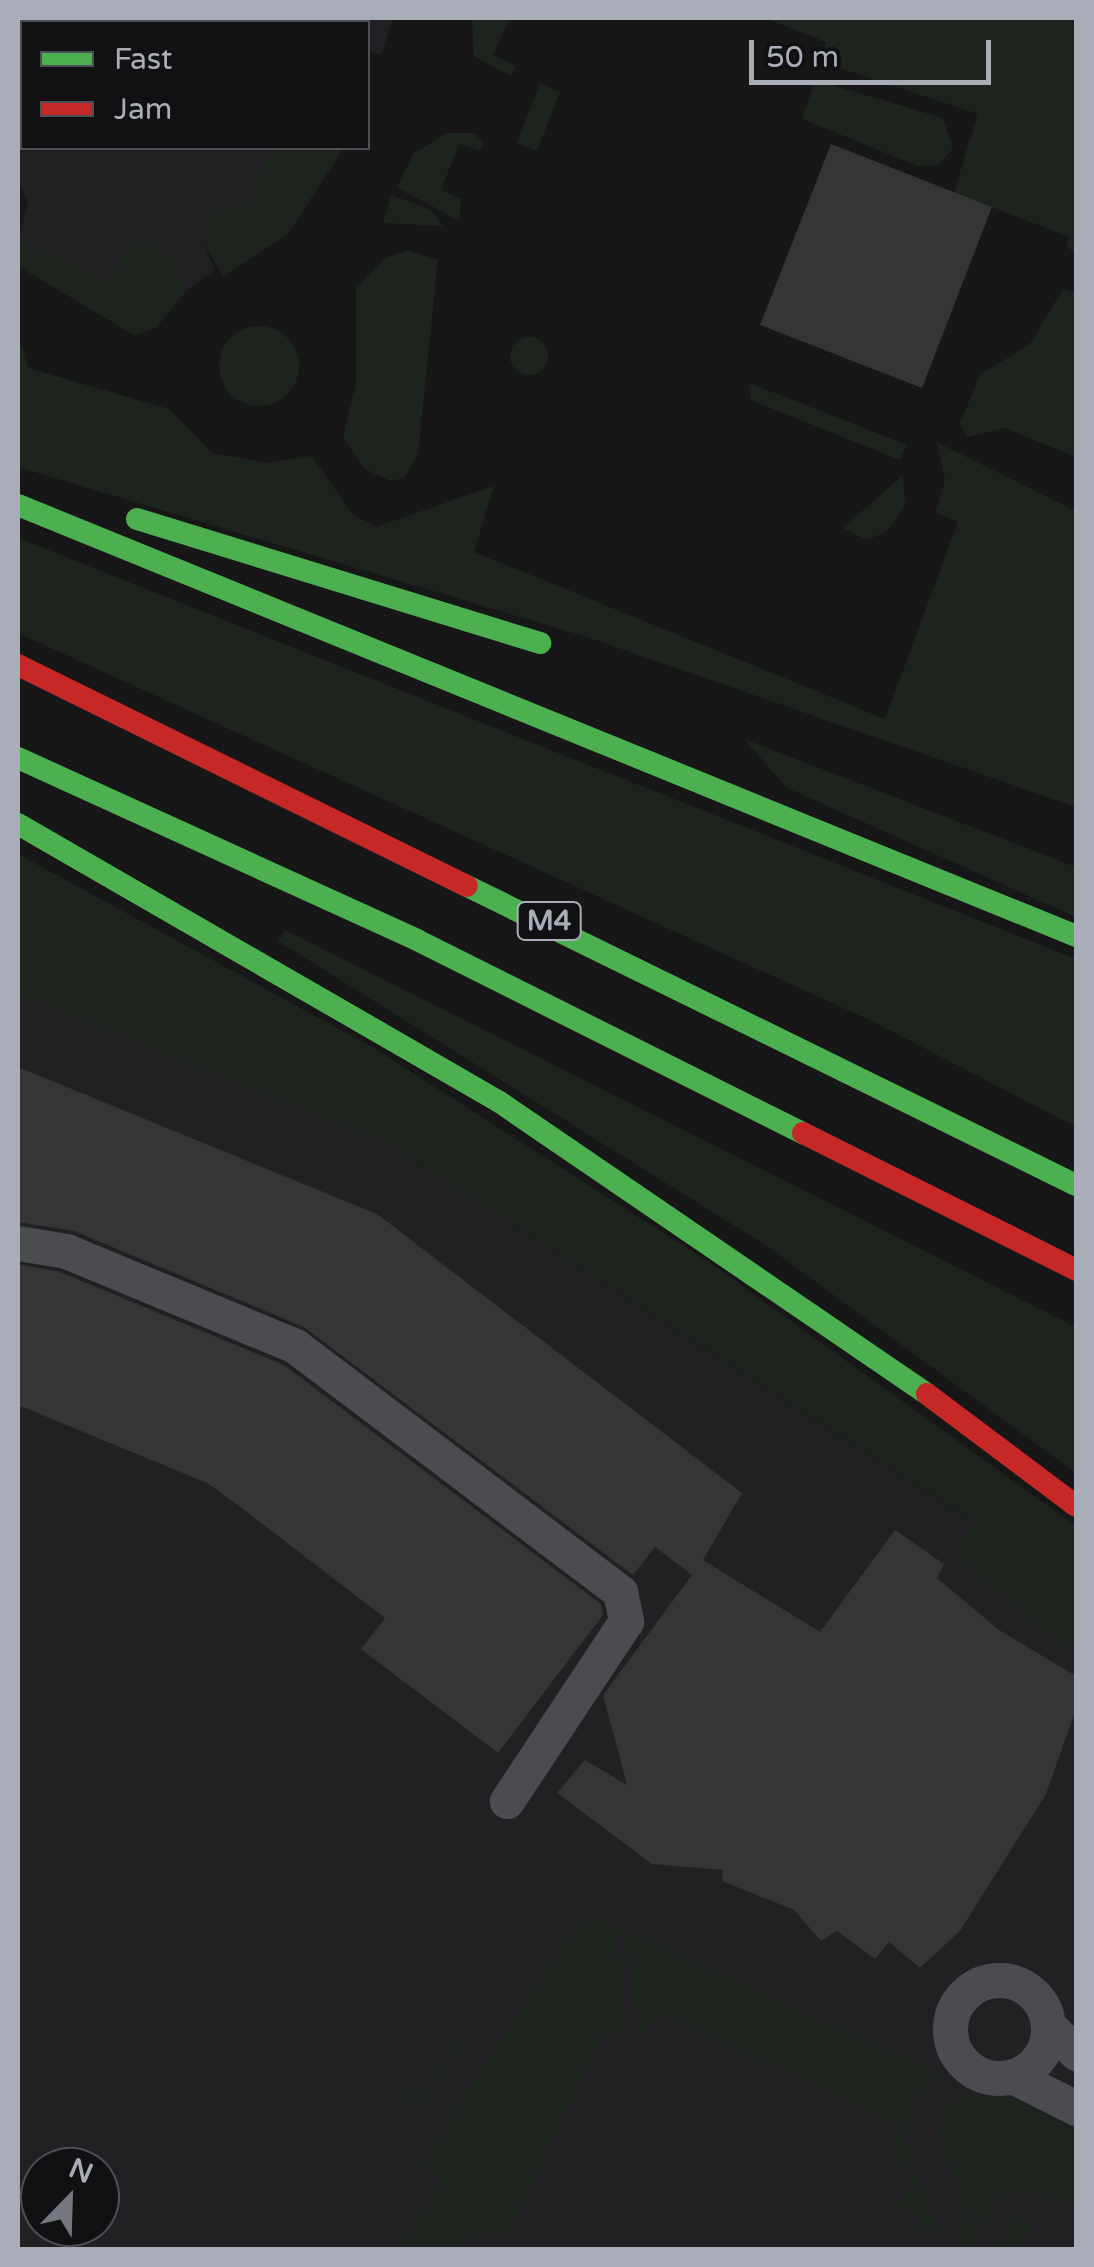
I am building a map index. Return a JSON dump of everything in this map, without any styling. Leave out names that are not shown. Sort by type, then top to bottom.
[{"type":"highway","points":[[18,488],[540,643]]},
{"type":"highway","points":[[18,505],[1076,936]]},
{"type":"highway","name":"M4","points":[[18,666],[1076,1186]]},
{"type":"highway","name":"M4","points":[[18,758],[417,940],[1076,1270]]},
{"type":"highway","points":[[18,824],[261,958],[545,1132],[847,1334],[1076,1506]]},
{"type":"street","points":[[18,1243],[66,1251],[295,1346],[620,1592],[626,1621],[507,1801]]},
{"type":"street","points":[[1076,2053],[1048,2025],[1037,1998],[1015,1982],[989,1980],[957,2002],[950,2026],[960,2060],[987,2076],[1012,2076],[1076,2108]]},
{"type":"street","points":[[1012,2076],[1039,2057],[1048,2025]]},
{"type":"shaded area","points":[[18,18],[188,20],[20,20],[20,150],[269,150],[249,204],[216,211],[204,244],[215,270],[186,291],[171,256],[124,251],[111,281],[18,242],[28,202],[18,180]]},
{"type":"shaded area","points":[[393,18],[381,55],[370,52],[370,21]]},
{"type":"shaded area","points":[[472,18],[509,18],[493,55],[516,66],[511,76],[474,56]]},
{"type":"shaded area","points":[[765,18],[1076,18],[1076,252],[1066,247],[1069,237],[954,192],[978,114],[821,62],[826,42]]},
{"type":"shaded area","points":[[815,80],[943,118],[953,149],[938,165],[918,166],[802,119]]},
{"type":"shaded area","points":[[540,83],[560,92],[537,151],[517,143]]},
{"type":"shaded area","points":[[447,133],[475,133],[483,143],[480,151],[459,144],[441,190],[461,199],[459,221],[397,187],[414,153]]},
{"type":"shaded area","points":[[269,150],[343,150],[287,235],[223,276],[204,244],[207,224],[216,211],[249,203]]},
{"type":"shaded area","points":[[391,195],[431,210],[443,226],[383,223]]},
{"type":"shaded area","points":[[144,236],[171,256],[186,291],[156,328],[134,335],[18,266],[18,242],[111,281],[124,251]]},
{"type":"shaded area","points":[[408,250],[438,260],[418,453],[404,478],[391,481],[365,469],[343,438],[356,383],[356,289],[385,258]]},
{"type":"shaded area","points":[[1063,289],[1076,293],[1076,457],[1005,428],[967,437],[960,423],[980,375],[1030,344]]},
{"type":"shaded area","points":[[259,326],[274,329],[287,338],[296,351],[296,381],[287,394],[274,403],[259,406],[244,403],[231,394],[222,381],[219,366],[222,351],[231,338],[244,329]]},
{"type":"shaded area","points":[[18,335],[28,368],[169,409],[212,453],[267,463],[312,456],[352,514],[376,527],[494,486],[474,552],[885,719],[958,522],[936,513],[945,479],[936,442],[1076,511],[1076,807],[590,638],[18,467]]},
{"type":"shaded area","points":[[529,337],[543,342],[548,356],[543,370],[529,375],[515,370],[510,356],[515,342]]},
{"type":"shaded area","points":[[749,383],[907,445],[900,460],[751,400]]},
{"type":"shaded area","points":[[903,475],[905,506],[888,531],[867,540],[843,528]]},
{"type":"shaded area","points":[[18,538],[1076,959],[1076,1127],[872,1021],[18,633]]},
{"type":"shaded area","points":[[744,739],[1076,867],[1076,917],[787,788]]},
{"type":"shaded area","points":[[18,854],[372,1047],[709,1262],[1076,1526],[1076,1655],[952,1554],[974,1522],[388,1144],[18,993]]},
{"type":"shaded area","points":[[285,930],[1076,1327],[1076,1473],[767,1246],[278,941]]},
{"type":"shaded area","points":[[18,993],[388,1144],[975,1523],[1076,1602],[1076,2249],[18,2249]]},
{"type":"shaded area","points":[[593,1916],[942,2075],[916,2094],[902,2132],[939,2232],[914,2237],[919,2217],[898,2207],[913,2174],[888,2152],[899,2125],[657,2011],[645,2035],[636,2029],[626,1937],[616,1931],[625,2032],[603,2034],[508,2236],[477,2231],[451,2249],[408,2249],[404,2237],[443,2177],[422,2163],[557,1952]]},
{"type":"shaded area","points":[[500,1977],[425,2104],[400,2100],[398,2085],[418,2096]]},
{"type":"shaded area","points":[[976,2094],[1035,2101],[1076,2126],[1076,2208],[1031,2189],[1000,2193],[969,2249],[960,2249],[966,2216],[936,2128],[952,2101]]},
{"type":"shaded area","points":[[1020,2215],[1032,2229],[1017,2249],[992,2249]]},
{"type":"building","points":[[831,144],[992,207],[922,388],[760,325]]},
{"type":"building","points":[[18,1067],[377,1214],[742,1493],[703,1560],[820,1632],[895,1530],[944,1564],[937,1578],[999,1630],[1076,1676],[1076,1709],[1046,1794],[960,1931],[920,1968],[889,1942],[875,1959],[837,1931],[821,1941],[794,1910],[722,1881],[723,1870],[652,1864],[557,1793],[585,1760],[627,1785],[603,1695],[692,1575],[655,1547],[633,1575],[304,1327],[74,1231],[18,1222]]},
{"type":"building","points":[[18,1264],[60,1272],[284,1365],[601,1604],[603,1615],[498,1753],[361,1649],[385,1618],[239,1506],[207,1483],[18,1405]]},
{"type":"traffic: fast","points":[[18,505],[1076,936]]},
{"type":"traffic: fast","points":[[137,519],[540,643]]},
{"type":"traffic: fast","points":[[18,758],[417,940],[803,1133]]},
{"type":"traffic: fast","points":[[18,824],[498,1101],[927,1394]]},
{"type":"traffic: fast","points":[[467,886],[1076,1185]]},
{"type":"traffic: jam","points":[[18,665],[467,886]]},
{"type":"traffic: jam","points":[[803,1133],[1076,1270]]},
{"type":"traffic: jam","points":[[927,1394],[1076,1506]]}]
